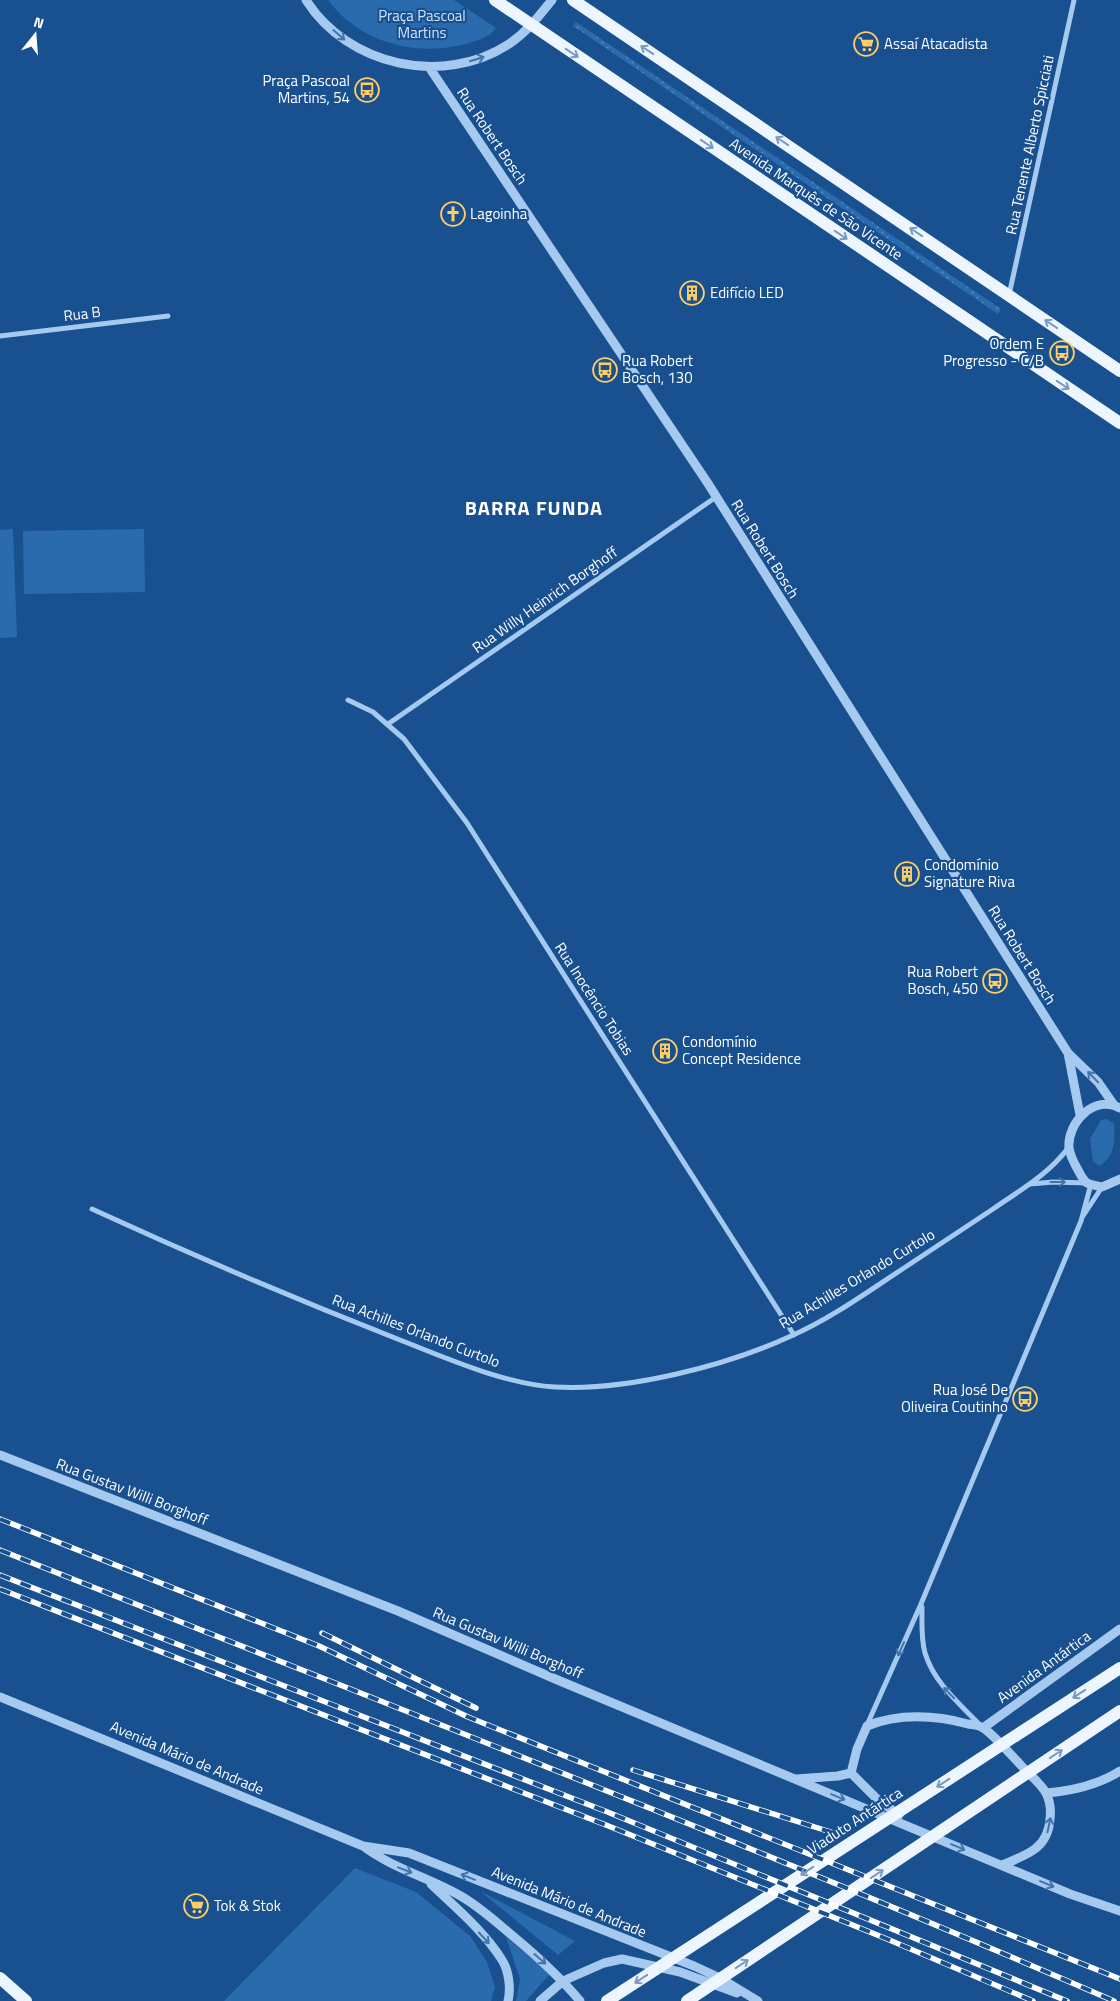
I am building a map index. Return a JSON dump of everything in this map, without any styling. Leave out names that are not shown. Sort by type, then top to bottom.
[{"type":"main road","name":"Avenida Marquês de São Vicente","points":[[495,0],[1120,423]]},
{"type":"main road","name":"Avenida Marquês de São Vicente","points":[[573,0],[1120,371]]},
{"type":"main road","name":"Viaduto Antártica","points":[[607,2001],[1120,1668]]},
{"type":"main road","points":[[687,2001],[1120,1711]]},
{"type":"main road","points":[[0,1978],[26,2001]]},
{"type":"street","points":[[306,0],[316,16],[348,44],[387,61],[429,67],[457,65],[484,57],[509,44],[532,26],[552,0]]},
{"type":"street","name":"Rua Tenente Alberto Spicciati","points":[[1009,296],[1074,0]]},
{"type":"street","name":"Rua Robert Bosch","points":[[429,67],[716,497],[1068,1052],[1098,1082],[1118,1107]]},
{"type":"street","name":"Rua B","points":[[0,336],[168,316]]},
{"type":"street","name":"Rua Willy Heinrich Borghoff","points":[[388,724],[716,497]]},
{"type":"street","name":"Rua Inocêncio Tobias","points":[[348,700],[373,712],[404,739],[467,823],[794,1335]]},
{"type":"street","name":"Rua Robert Bosch","points":[[1068,1052],[1080,1115]]},
{"type":"street","points":[[1102,1187],[1089,1183],[1073,1162],[1069,1147],[1080,1115],[1103,1103],[1118,1107]]},
{"type":"street","name":"Rua Achilles Orlando Curtolo","points":[[92,1209],[195,1256],[363,1326],[468,1366],[507,1378],[554,1387],[620,1385],[716,1363],[754,1351],[794,1335],[884,1281],[1029,1184],[1060,1158],[1069,1147]]},
{"type":"street","points":[[851,1773],[857,1749],[922,1604],[1081,1221],[1102,1187],[1120,1179]]},
{"type":"street","name":"Rua Achilles Orlando Curtolo","points":[[1029,1184],[1053,1182],[1089,1183]]},
{"type":"street","points":[[1081,1221],[1089,1183]]},
{"type":"street","name":"Rua Gustav Willi Borghoff","points":[[0,1455],[398,1611],[793,1779],[915,1828],[1070,1894],[1120,1911]]},
{"type":"street","points":[[922,1604],[924,1652],[931,1669],[941,1684],[1046,1793],[1051,1812],[1050,1827],[1042,1843],[1029,1854],[1002,1865]]},
{"type":"street","name":"Avenida Antártica","points":[[983,1728],[1120,1629]]},
{"type":"street","name":"Avenida Mário de Andrade","points":[[0,1697],[363,1846],[378,1857],[459,1895],[484,1911],[563,1981],[580,2001]]},
{"type":"street","points":[[867,1726],[887,1719],[931,1718],[959,1721],[983,1728]]},
{"type":"street","points":[[1046,1793],[1067,1791],[1120,1771]]},
{"type":"street","points":[[793,1779],[838,1776],[851,1773]]},
{"type":"street","points":[[851,1773],[878,1800],[915,1828]]},
{"type":"street","name":"Avenida Mário de Andrade","points":[[363,1846],[389,1849],[418,1857],[694,1966],[720,1978],[756,2000]]},
{"type":"street","points":[[426,1878],[478,1931],[503,1961],[508,1977],[510,1995],[508,2001]]},
{"type":"street","points":[[540,2001],[563,1981],[604,1963],[622,1959],[680,1972],[756,2000]]},
{"type":"green space","name":"Praça Pascoal Martins","points":[[328,0],[454,0],[496,28],[487,36],[466,44],[428,49],[409,47],[390,43],[356,27],[341,15]]},
{"type":"green space","points":[[576,22],[1001,309],[998,314],[573,26]]},
{"type":"green space","points":[[13,529],[17,637],[0,638],[0,530]]},
{"type":"green space","points":[[144,529],[145,592],[24,594],[23,531]]},
{"type":"green space","points":[[1107,1119],[1114,1124],[1113,1148],[1108,1158],[1099,1166],[1093,1161],[1090,1139],[1101,1120]]},
{"type":"green space","points":[[355,1868],[416,1892],[470,1936],[487,1962],[495,1987],[491,2001],[224,2001]]},
{"type":"green space","points":[[480,1891],[575,1941],[558,1955]]},
{"type":"green space","points":[[506,1937],[550,1974],[526,2001],[516,2001],[520,1979]]},
{"type":"railway","points":[[0,1519],[319,1646],[468,1717],[1120,1979]]},
{"type":"railway","points":[[0,1550],[837,1884],[1114,2001]]},
{"type":"railway","points":[[0,1575],[610,1813],[1067,2001]]},
{"type":"railway","points":[[0,1589],[606,1825],[887,1939],[1033,2001]]},
{"type":"railway","points":[[322,1633],[476,1708]]},
{"type":"railway","points":[[633,1770],[837,1834]]},
{"type":"place","name":"Assaí Atacadista","points":[[866,44]]},
{"type":"place","name":"Praça Pascoal Martins, 54","points":[[367,90]]},
{"type":"place","name":"Lagoinha","points":[[453,214]]},
{"type":"place","name":"Edifício LED","points":[[692,293]]},
{"type":"place","name":"Ordem E Progresso - C/B","points":[[1062,353]]},
{"type":"place","name":"Rua Robert Bosch, 130","points":[[605,370]]},
{"type":"place","name":"Condomínio Signature Riva","points":[[907,874]]},
{"type":"place","name":"Rua Robert Bosch, 450","points":[[995,981]]},
{"type":"place","name":"Condomínio Concept Residence","points":[[665,1051]]},
{"type":"place","name":"Rua José De Oliveira Coutinho","points":[[1025,1399]]},
{"type":"place","name":"Tok & Stok","points":[[196,1906]]},
{"type":"district","name":"BARRA FUNDA","points":[[534,508]]}]
